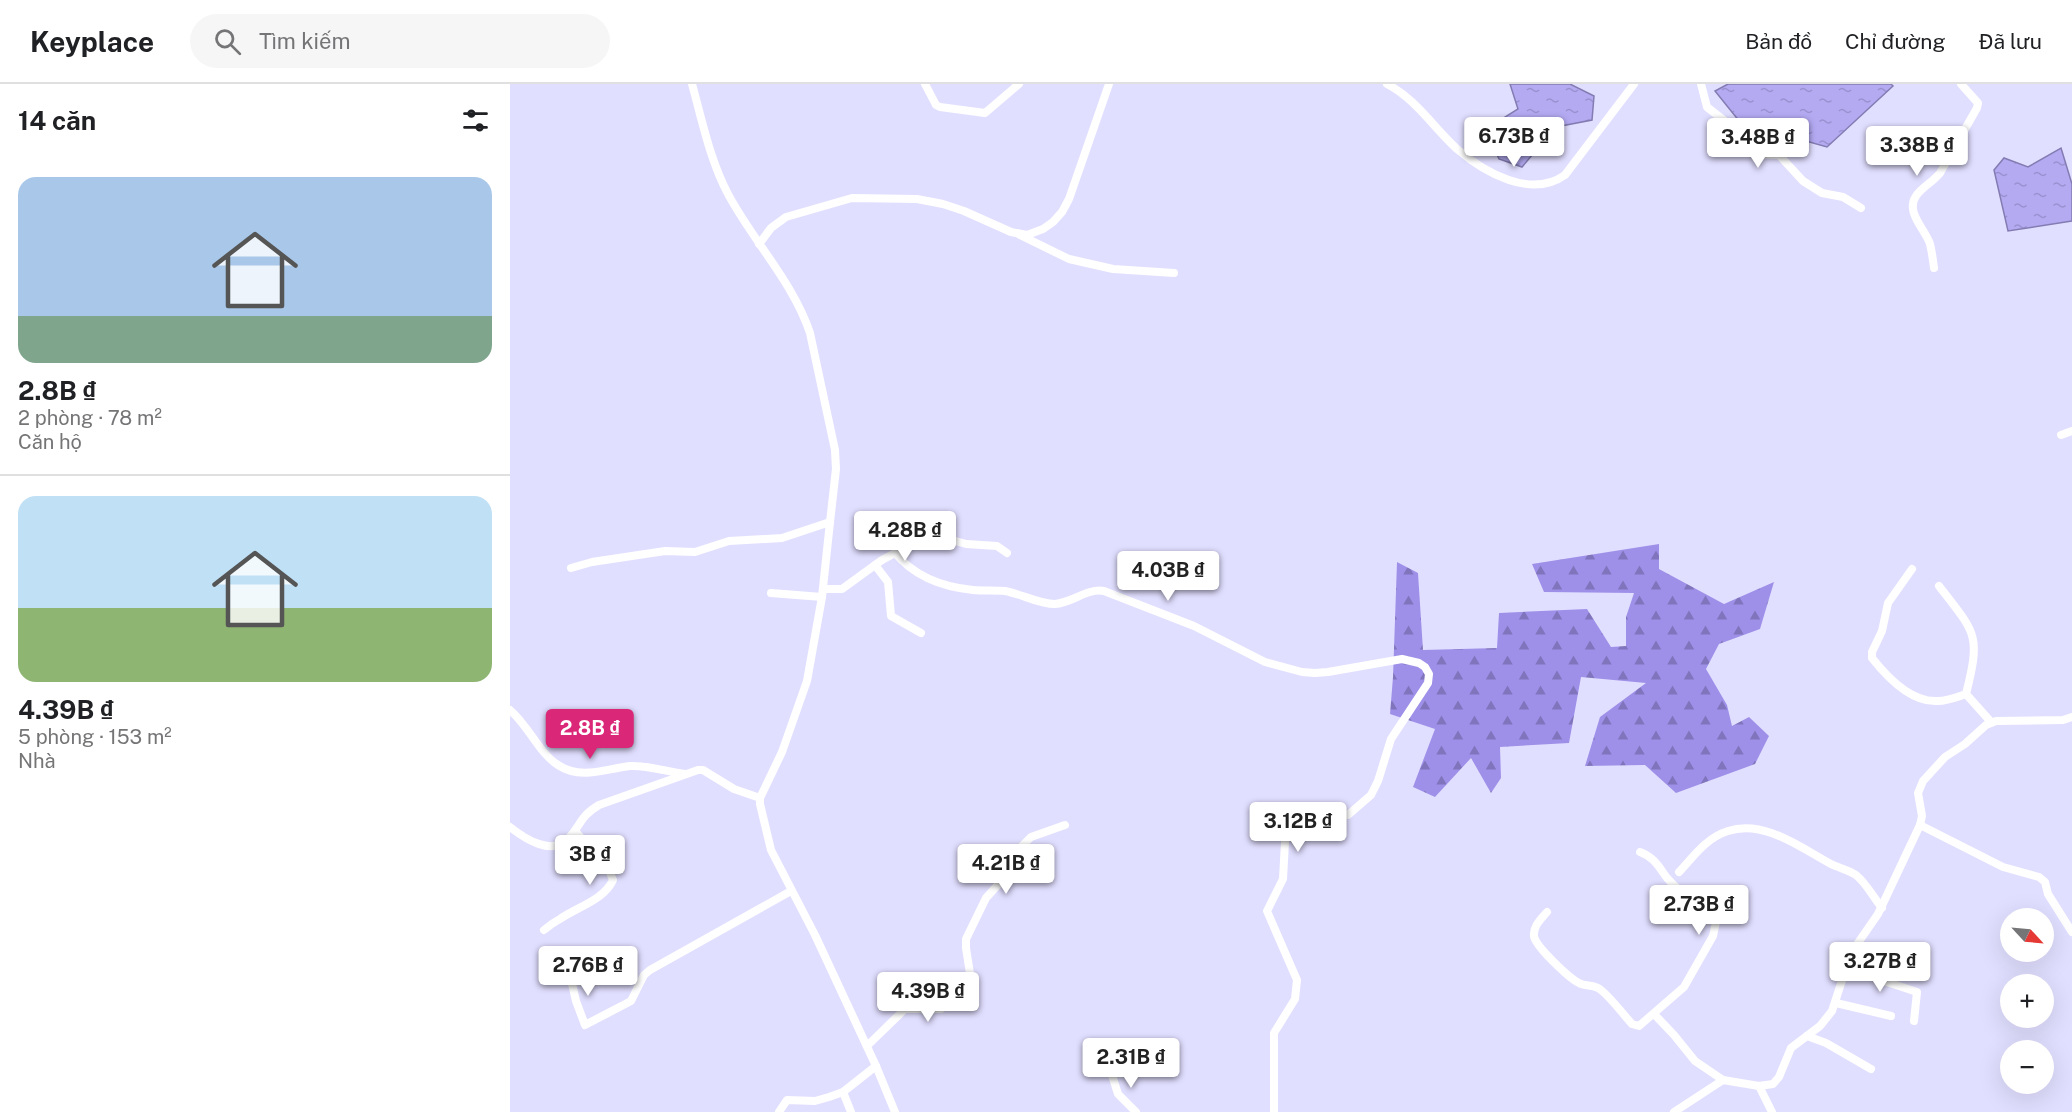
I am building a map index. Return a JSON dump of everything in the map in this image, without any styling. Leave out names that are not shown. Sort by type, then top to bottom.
[{"type":"street","points":[[692,84],[720,179],[806,320],[826,404],[836,463],[822,593],[811,663],[803,696],[782,752],[760,798],[767,837],[867,1046],[895,1112]]},
{"type":"street","points":[[925,84],[936,105],[940,108],[979,114],[990,110],[1019,84]]},
{"type":"street","points":[[1020,234],[1034,233],[1043,229],[1062,212],[1069,199],[1109,84]]},
{"type":"street","points":[[1387,84],[1408,97],[1432,125],[1458,150],[1475,162],[1511,181],[1542,186],[1565,175],[1634,84]]},
{"type":"street","points":[[1701,84],[1707,107],[1737,132],[1749,151],[1758,156],[1779,155],[1803,182],[1822,193],[1843,197],[1861,208]]},
{"type":"street","points":[[1934,268],[1930,244],[1912,207],[1916,196],[1940,173],[1977,108],[1978,104],[1961,84]]},
{"type":"street","points":[[759,244],[771,228],[786,217],[852,198],[917,199],[943,204],[1020,234],[1069,259],[1113,269],[1174,273]]},
{"type":"street","points":[[2061,435],[2072,431]]},
{"type":"street","points":[[571,568],[592,562],[665,551],[695,552],[729,541],[782,538],[830,522]]},
{"type":"street","points":[[771,593],[822,593],[842,589],[875,565],[911,545],[952,540],[966,544],[997,546],[1007,553]]},
{"type":"street","points":[[895,553],[910,569],[940,583],[967,589],[1002,591],[1053,604],[1070,601],[1093,591],[1104,591],[1194,626],[1255,658],[1302,672],[1328,672],[1402,659],[1419,663],[1425,667],[1429,674],[1428,683],[1391,739],[1378,781],[1371,795],[1348,814],[1292,817],[1286,824],[1283,879],[1267,911],[1294,972],[1297,989],[1291,1007],[1274,1033],[1274,1112]]},
{"type":"street","points":[[875,565],[888,582],[891,616],[921,633]]},
{"type":"street","points":[[1912,569],[1888,603],[1882,631],[1872,652],[1872,658],[1894,684],[1915,696],[1936,702],[1966,694]]},
{"type":"street","points":[[1939,586],[1971,630],[1974,642],[1973,665],[1966,694]]},
{"type":"street","points":[[1966,694],[1991,722]]},
{"type":"street","points":[[510,710],[550,759],[567,770],[595,773],[636,766],[685,775]]},
{"type":"street","points":[[1654,1014],[1695,1061],[1724,1080],[1759,1086],[1776,1082],[1791,1048],[1826,1020],[1836,1003],[1855,947],[1882,908],[1920,825],[1922,816],[1918,793],[1923,781],[1945,758],[1991,722],[2063,720],[2072,717]]},
{"type":"street","points":[[510,828],[524,837],[550,846],[559,846],[575,831],[586,812],[599,805],[703,770],[734,789],[760,798]]},
{"type":"street","points":[[867,1046],[899,1013],[912,1008],[942,1009],[971,980],[966,939],[986,898],[1005,877],[1021,848],[1031,837],[1065,825]]},
{"type":"street","points":[[1920,825],[2003,867],[2039,877],[2045,882],[2048,894],[2072,932]]},
{"type":"street","points":[[1679,872],[1706,842],[1729,830],[1751,829],[1776,835],[1798,844],[1833,865],[1854,874],[1864,883],[1882,908]]},
{"type":"street","points":[[544,930],[591,902],[613,880],[609,870],[575,831]]},
{"type":"street","points":[[1546,912],[1537,924],[1534,937],[1536,942],[1576,981],[1601,990],[1635,1026],[1639,1026],[1684,987],[1713,936],[1716,922],[1710,912],[1689,899],[1668,878],[1658,863],[1647,854],[1640,852]]},
{"type":"street","points":[[570,975],[585,1025],[631,1001],[644,975],[650,970],[791,891]]},
{"type":"street","points":[[1849,960],[1885,981],[1917,992],[1914,1021]]},
{"type":"street","points":[[1836,1003],[1891,1016]]},
{"type":"street","points":[[1807,1036],[1826,1043],[1871,1069]]},
{"type":"street","points":[[779,1112],[787,1100],[815,1101],[843,1092],[876,1066]]},
{"type":"street","points":[[1112,1075],[1118,1094],[1136,1112]]},
{"type":"street","points":[[1674,1112],[1724,1080]]},
{"type":"street","points":[[1759,1086],[1772,1112]]},
{"type":"street","points":[[843,1092],[851,1112]]},
{"type":"green space","points":[[1659,544],[1659,569],[1724,604],[1774,582],[1760,629],[1719,644],[1706,669],[1727,705],[1732,726],[1749,717],[1769,736],[1755,764],[1676,793],[1645,765],[1585,766],[1600,717],[1646,683],[1581,677],[1569,743],[1500,747],[1501,778],[1491,793],[1471,758],[1435,797],[1413,787],[1435,729],[1390,714],[1397,562],[1418,573],[1423,650],[1497,648],[1499,613],[1587,609],[1611,647],[1626,646],[1626,617],[1634,593],[1544,592],[1532,564]]},
{"type":"water","points":[[1510,84],[1570,84],[1594,96],[1592,120],[1556,127],[1522,167],[1499,159],[1486,129],[1518,109]]},
{"type":"water","points":[[1728,84],[1891,84],[1893,86],[1827,147],[1788,136],[1752,137],[1715,91]]},
{"type":"water","points":[[2061,148],[2072,184],[2072,221],[2008,231],[1994,170],[2004,158],[2028,167]]}]
